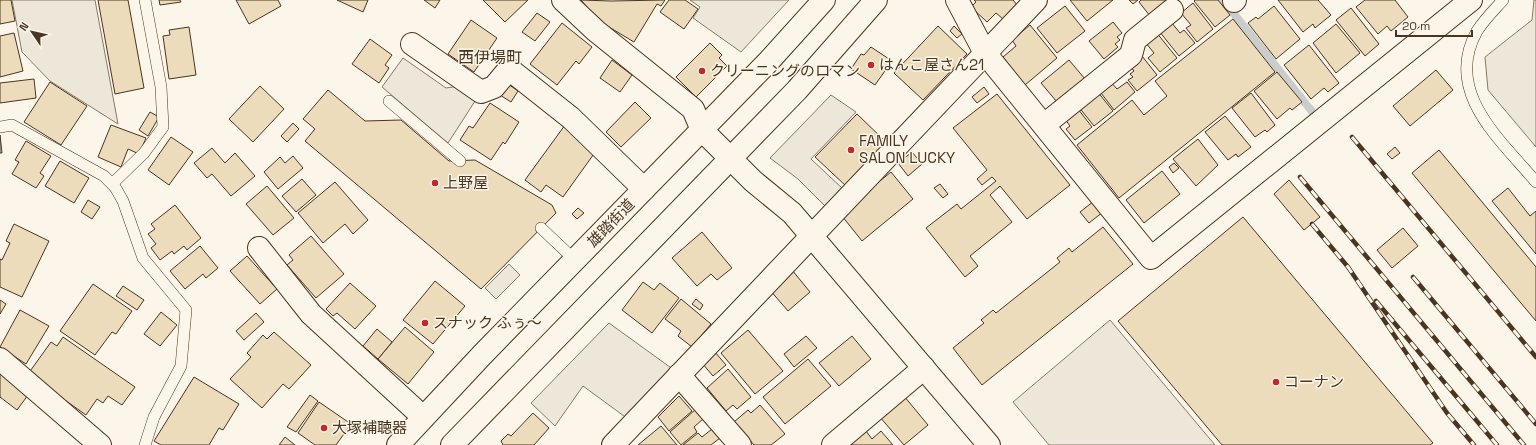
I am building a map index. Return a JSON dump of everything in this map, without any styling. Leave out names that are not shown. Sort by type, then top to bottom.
[{"type":"street","points":[[563,0],[596,31],[693,109],[702,130],[754,181],[780,201],[812,234],[989,445]]},
{"type":"street","name":"雄踏街道","points":[[398,445],[575,260],[779,51],[824,0]]},
{"type":"street","points":[[452,445],[797,90],[876,0]]},
{"type":"street","points":[[958,0],[985,53],[1151,258],[1472,0]]},
{"type":"street","points":[[613,445],[1036,0]]},
{"type":"street","points":[[1044,125],[1131,55],[1135,40],[1172,10]]},
{"type":"street","points":[[412,44],[481,92],[494,87],[509,69],[571,118],[644,189]]},
{"type":"street","points":[[259,248],[311,314],[423,418]]},
{"type":"street","points":[[0,359],[100,445]]},
{"type":"street","points":[[832,445],[924,368]]},
{"type":"street","points":[[679,375],[740,445]]},
{"type":"lane","points":[[112,184],[144,153],[163,127],[161,87],[145,0]]},
{"type":"lane","points":[[1503,0],[1478,30],[1471,43],[1467,58],[1469,89],[1481,116],[1536,182]]},
{"type":"lane","points":[[389,101],[460,161]]},
{"type":"lane","points":[[0,127],[12,125],[91,167],[104,176],[112,184],[123,201],[143,258],[186,310],[181,366],[154,417],[145,445]]},
{"type":"lane","points":[[541,228],[575,260]]},
{"type":"shaded area","points":[[12,0],[95,0],[118,124],[50,81],[22,52]]},
{"type":"shaded area","points":[[690,0],[789,0],[741,52],[693,18],[700,7]]},
{"type":"shaded area","points":[[1534,0],[1536,0],[1536,147],[1488,90],[1485,57],[1532,20]]},
{"type":"shaded area","points":[[403,58],[446,88],[459,86],[477,98],[448,143],[382,87]]},
{"type":"shaded area","points":[[831,95],[856,112],[811,159],[843,189],[826,207],[798,179],[770,158]]},
{"type":"shaded area","points":[[509,264],[520,275],[496,299],[485,288]]},
{"type":"shaded area","points":[[1110,320],[1215,445],[1049,445],[1013,402]]},
{"type":"shaded area","points":[[609,323],[674,370],[628,419],[583,386],[555,426],[531,403]]},
{"type":"building","points":[[0,0],[11,0],[15,21],[0,24]]},
{"type":"building","points":[[98,0],[128,0],[144,88],[115,94]]},
{"type":"building","points":[[159,0],[180,0],[181,2],[160,5]]},
{"type":"building","points":[[236,0],[278,0],[281,6],[249,24]]},
{"type":"building","points":[[337,0],[368,0],[363,12]]},
{"type":"building","points":[[424,0],[440,0],[435,8]]},
{"type":"building","points":[[483,0],[528,0],[505,22]]},
{"type":"building","points":[[581,0],[665,0],[661,6],[657,4],[634,42],[599,21]]},
{"type":"building","points":[[669,0],[685,0],[698,9],[684,29],[660,12]]},
{"type":"building","points":[[974,0],[1013,0],[1017,5],[1003,19],[996,13],[987,22],[971,7],[976,2]]},
{"type":"building","points":[[1070,0],[1113,0],[1087,21]]},
{"type":"building","points":[[1129,0],[1138,0],[1133,4]]},
{"type":"building","points":[[1141,0],[1170,0],[1150,16],[1139,2]]},
{"type":"building","points":[[1218,0],[1230,15],[1215,27],[1194,1]]},
{"type":"building","points":[[1278,0],[1318,0],[1331,15],[1315,28],[1313,24],[1303,32]]},
{"type":"building","points":[[1365,0],[1395,0],[1408,17],[1391,31],[1387,26],[1378,34],[1356,7]]},
{"type":"building","points":[[1193,3],[1213,29],[1197,42],[1186,28],[1191,25],[1181,13]]},
{"type":"building","points":[[1065,6],[1085,31],[1057,53],[1037,28]]},
{"type":"building","points":[[1274,6],[1300,39],[1276,59],[1248,23],[1256,17],[1258,19]]},
{"type":"building","points":[[1351,8],[1379,44],[1365,56],[1336,20]]},
{"type":"building","points":[[537,13],[550,22],[535,41],[522,32]]},
{"type":"building","points":[[1233,19],[1275,72],[1119,198],[1077,145],[1132,100],[1144,115],[1167,96],[1155,81]]},
{"type":"building","points":[[471,20],[497,38],[474,72],[448,54]]},
{"type":"building","points":[[1113,22],[1122,33],[1117,37],[1120,40],[1115,44],[1118,47],[1104,59],[1089,41]]},
{"type":"building","points":[[1171,22],[1180,33],[1184,30],[1195,43],[1179,56],[1159,31]]},
{"type":"building","points":[[562,23],[592,47],[579,64],[576,61],[557,85],[530,64]]},
{"type":"building","points":[[1336,24],[1360,53],[1336,73],[1313,43]]},
{"type":"building","points":[[1030,25],[1057,58],[1025,85],[1003,57],[1016,46],[1012,40]]},
{"type":"building","points":[[938,26],[967,54],[923,100],[894,73]]},
{"type":"building","points":[[954,26],[962,34],[957,38],[950,31]]},
{"type":"building","points":[[189,27],[196,75],[169,79],[163,36],[170,35],[169,30]]},
{"type":"building","points":[[1156,32],[1177,58],[1160,72],[1148,58],[1154,53],[1145,42]]},
{"type":"building","points":[[14,33],[23,71],[0,77],[0,36]]},
{"type":"building","points":[[370,39],[392,55],[385,65],[389,68],[379,83],[352,64]]},
{"type":"building","name":"クリーニングのロマン","points":[[710,43],[722,55],[719,58],[727,66],[696,97],[676,77]]},
{"type":"building","points":[[1309,45],[1339,83],[1328,92],[1324,88],[1311,99],[1284,65]]},
{"type":"building","name":"はんこ屋さん21","points":[[871,47],[892,61],[875,85],[851,69],[861,54],[864,55]]},
{"type":"building","points":[[1142,56],[1157,75],[1137,91],[1128,80],[1133,77],[1130,74],[1134,71],[1130,66]]},
{"type":"building","points":[[612,60],[632,75],[620,92],[600,78]]},
{"type":"building","points":[[1069,60],[1085,79],[1057,102],[1041,83]]},
{"type":"building","points":[[1436,70],[1453,90],[1410,126],[1393,106]]},
{"type":"building","points":[[1277,72],[1302,102],[1292,110],[1290,108],[1277,119],[1254,91]]},
{"type":"building","points":[[34,79],[36,98],[0,103],[0,83]]},
{"type":"building","points":[[1109,80],[1117,89],[1127,82],[1135,92],[1114,110],[1098,89]]},
{"type":"building","points":[[50,82],[87,106],[61,145],[24,122]]},
{"type":"building","points":[[508,84],[518,91],[511,102],[500,95]]},
{"type":"building","points":[[260,86],[284,109],[253,142],[229,119]]},
{"type":"building","points":[[984,87],[989,94],[977,103],[972,97]]},
{"type":"building","name":"上野屋","points":[[328,90],[365,121],[401,120],[449,161],[475,160],[552,205],[556,213],[481,289],[305,141],[315,129],[303,119]]},
{"type":"building","points":[[1097,91],[1113,111],[1094,126],[1078,106]]},
{"type":"building","points":[[1251,93],[1275,125],[1267,132],[1265,130],[1255,137],[1232,108]]},
{"type":"building","points":[[997,94],[1070,185],[1027,219],[1000,186],[990,195],[1012,222],[970,256],[978,266],[965,277],[926,228],[957,204],[961,209],[996,181],[992,177],[982,185],[977,179],[987,170],[953,128]]},
{"type":"building","points":[[635,102],[651,118],[621,147],[606,132]]},
{"type":"building","points":[[490,103],[519,122],[505,144],[503,142],[491,160],[460,140],[469,126],[473,128]]},
{"type":"building","points":[[1078,109],[1092,127],[1075,140],[1066,129],[1070,126],[1065,119]]},
{"type":"building","points":[[150,112],[159,117],[148,136],[139,130]]},
{"type":"building","name":"FAMILY SALON LUCKY","points":[[857,114],[887,143],[846,186],[815,157]]},
{"type":"building","points":[[1225,116],[1251,147],[1238,157],[1236,154],[1228,160],[1205,132]]},
{"type":"building","points":[[293,123],[299,129],[287,142],[281,136]]},
{"type":"building","points":[[111,125],[146,138],[139,154],[128,149],[121,167],[98,157]]},
{"type":"building","points":[[565,125],[596,151],[563,197],[546,185],[541,192],[525,180]]},
{"type":"building","points":[[0,135],[2,153],[0,153]]},
{"type":"building","points":[[171,137],[193,152],[169,185],[148,170]]},
{"type":"building","points":[[1198,139],[1218,165],[1196,186],[1173,159]]},
{"type":"building","points":[[26,141],[51,156],[40,173],[44,176],[36,188],[12,174],[19,162],[15,160]]},
{"type":"building","points":[[1395,147],[1400,153],[1392,159],[1387,154]]},
{"type":"building","points":[[212,148],[225,163],[235,153],[255,176],[231,196],[212,174],[207,178],[194,163]]},
{"type":"building","points":[[1439,150],[1536,267],[1536,321],[1412,173]]},
{"type":"building","points":[[912,152],[922,164],[908,176],[898,163]]},
{"type":"building","points":[[293,156],[303,168],[278,189],[264,172],[280,157],[285,163]]},
{"type":"building","points":[[60,161],[89,178],[74,203],[45,186]]},
{"type":"building","points":[[1174,163],[1179,168],[1173,173],[1169,167]]},
{"type":"building","points":[[1162,171],[1180,194],[1144,223],[1126,200]]},
{"type":"building","points":[[891,172],[913,199],[862,241],[842,216],[848,207]]},
{"type":"building","points":[[302,179],[316,195],[296,212],[282,196]]},
{"type":"building","points":[[1289,180],[1320,217],[1304,230],[1274,194]]},
{"type":"building","points":[[335,182],[368,220],[353,234],[345,224],[323,243],[298,213]]},
{"type":"building","points":[[940,184],[948,194],[943,198],[934,188]]},
{"type":"building","points":[[267,186],[294,218],[273,235],[246,204]]},
{"type":"building","points":[[1508,188],[1530,216],[1536,211],[1536,254],[1492,201]]},
{"type":"building","points":[[88,200],[100,207],[92,219],[81,212]]},
{"type":"building","points":[[1094,201],[1103,212],[1089,223],[1080,212]]},
{"type":"building","points":[[175,205],[201,238],[187,250],[184,246],[174,254],[172,251],[160,260],[151,248],[156,244],[148,234],[155,229],[151,224]]},
{"type":"building","points":[[578,208],[584,213],[577,219],[572,214]]},
{"type":"building","name":"コーナン","points":[[1243,217],[1433,443],[1430,445],[1222,445],[1118,321]]},
{"type":"building","points":[[14,224],[49,241],[22,297],[0,287],[0,259],[2,260],[10,243],[6,241]]},
{"type":"building","points":[[1103,227],[1133,264],[982,385],[953,348],[984,323],[981,320],[993,310],[996,313],[1060,262],[1057,258],[1069,248],[1072,252]]},
{"type":"building","points":[[1403,228],[1418,246],[1392,268],[1377,250]]},
{"type":"building","points":[[702,232],[732,268],[717,280],[711,274],[697,286],[672,258]]},
{"type":"building","points":[[311,236],[344,274],[316,298],[287,265],[293,260],[289,255]]},
{"type":"building","points":[[200,246],[218,268],[206,278],[203,274],[185,289],[170,271]]},
{"type":"building","points":[[247,256],[277,289],[260,304],[230,271]]},
{"type":"building","points":[[792,270],[810,292],[788,311],[769,289]]},
{"type":"building","points":[[435,281],[465,306],[433,344],[403,320]]},
{"type":"building","points":[[643,282],[654,290],[660,283],[679,298],[652,333],[622,310]]},
{"type":"building","points":[[350,283],[376,306],[355,329],[337,313],[333,316],[326,309]]},
{"type":"building","points":[[93,284],[132,311],[116,334],[112,332],[95,355],[60,331]]},
{"type":"building","points":[[123,286],[144,300],[137,310],[116,296]]},
{"type":"building","points":[[681,299],[711,324],[692,347],[678,336],[681,331],[665,319]]},
{"type":"building","points":[[696,299],[703,305],[700,310],[692,304]]},
{"type":"building","points":[[0,300],[6,304],[0,314]]},
{"type":"building","points":[[20,310],[49,326],[26,364],[0,347]]},
{"type":"building","points":[[161,312],[177,325],[160,346],[144,334]]},
{"type":"building","points":[[256,313],[264,322],[244,340],[236,331]]},
{"type":"building","points":[[405,327],[434,352],[408,384],[378,359]]},
{"type":"building","points":[[377,329],[392,342],[378,359],[363,346]]},
{"type":"building","points":[[748,330],[783,371],[755,394],[721,353]]},
{"type":"building","points":[[274,332],[311,365],[289,389],[283,384],[262,408],[230,379],[251,357],[247,353],[263,335],[267,339]]},
{"type":"building","points":[[806,336],[817,348],[794,367],[784,354]]},
{"type":"building","points":[[852,336],[871,359],[839,386],[819,363]]},
{"type":"building","points":[[63,337],[135,387],[122,405],[108,396],[103,403],[97,399],[86,415],[28,374],[51,342],[57,346]]},
{"type":"building","points":[[715,352],[726,365],[713,376],[702,363]]},
{"type":"building","points":[[808,359],[831,386],[785,424],[763,397]]},
{"type":"building","points":[[0,369],[31,391],[17,410],[0,397]]},
{"type":"building","points":[[728,369],[751,397],[737,409],[733,405],[726,411],[707,388]]},
{"type":"building","points":[[194,377],[239,404],[223,430],[219,428],[209,445],[161,445],[154,441]]},
{"type":"building","points":[[310,395],[318,401],[296,432],[287,427]]},
{"type":"building","points":[[679,396],[692,411],[669,431],[658,417]]},
{"type":"building","points":[[904,396],[928,425],[904,445],[879,416]]},
{"type":"building","points":[[319,402],[351,424],[336,445],[315,445],[298,433]]},
{"type":"building","points":[[760,405],[785,434],[771,445],[754,445],[734,422],[748,410],[751,413]]},
{"type":"building","points":[[696,409],[703,419],[694,427],[697,432],[681,445],[670,432]]},
{"type":"building","points":[[533,413],[549,428],[534,445],[503,445],[501,441],[508,434],[511,436]]},
{"type":"building","points":[[661,426],[677,445],[638,445]]},
{"type":"building","points":[[712,429],[720,438],[711,445],[683,445],[698,433],[702,437]]},
{"type":"building","points":[[866,431],[872,439],[881,431],[893,445],[850,445]]},
{"type":"building","points":[[285,437],[295,445],[279,445]]},
{"type":"waterway","points":[[1223,0],[1314,114]]},
{"type":"railway","points":[[1352,137],[1536,357]]},
{"type":"railway","points":[[1300,177],[1524,445]]},
{"type":"railway","points":[[1312,224],[1348,267],[1447,413],[1474,445]]},
{"type":"railway","points":[[1413,277],[1536,424]]},
{"type":"railway","points":[[1376,301],[1497,445]]},
{"type":"place","name":"はんこ屋さん21","points":[[871,65]]},
{"type":"place","name":"クリーニングのロマン","points":[[702,71]]},
{"type":"place","name":"FAMILY SALON LUCKY","points":[[851,150]]},
{"type":"place","name":"上野屋","points":[[435,183]]},
{"type":"place","name":"スナック ふぅ～","points":[[425,323]]},
{"type":"place","name":"コーナン","points":[[1276,382]]},
{"type":"place","name":"大塚補聴器","points":[[324,428]]},
{"type":"district","name":"西伊場町","points":[[490,57]]}]
